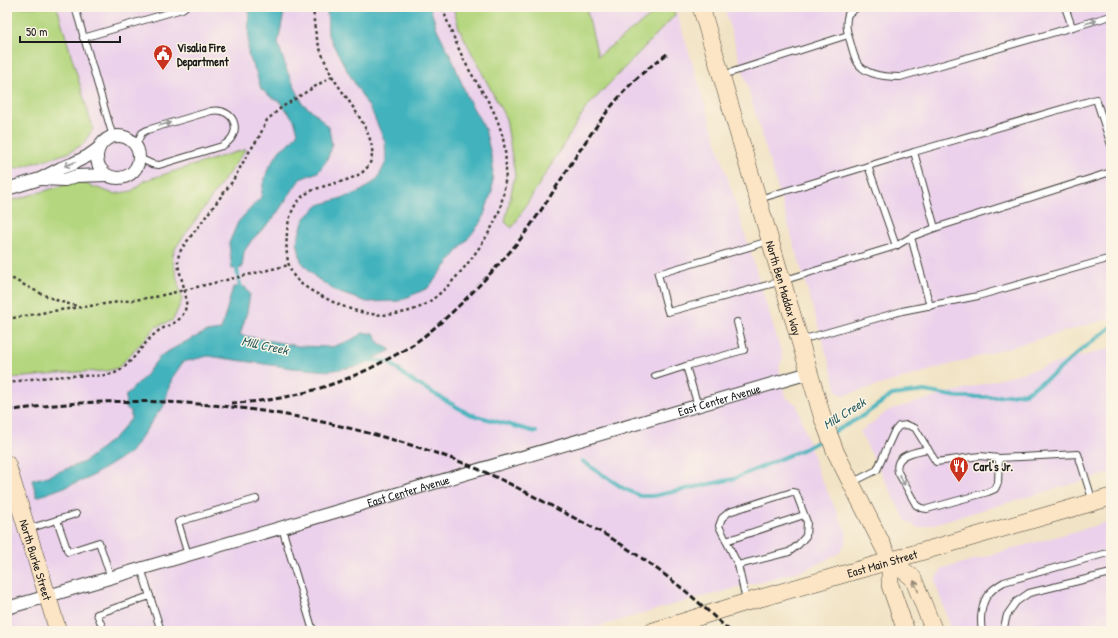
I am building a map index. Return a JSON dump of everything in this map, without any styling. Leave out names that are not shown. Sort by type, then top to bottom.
[{"type":"main road","name":"North Ben Maddox Way","points":[[701,7],[825,425],[836,453],[890,560]]},
{"type":"main road","name":"North Burke Street","points":[[7,464],[58,631]]},
{"type":"main road","name":"East Main Street","points":[[653,631],[890,560],[1111,497]]},
{"type":"main road","points":[[890,560],[890,585],[906,631]]},
{"type":"main road","points":[[890,560],[913,578],[934,631]]},
{"type":"street","points":[[7,189],[40,179],[72,164],[88,156],[103,143],[113,137],[126,138],[135,146],[139,154],[135,170],[130,174],[118,178],[106,175],[76,176],[65,180],[40,179]]},
{"type":"street","points":[[99,148],[97,160],[102,171],[106,175]]},
{"type":"street","name":"East Center Avenue","points":[[7,608],[809,373]]},
{"type":"lane","points":[[75,7],[113,137]]},
{"type":"lane","points":[[83,38],[185,7]]},
{"type":"lane","points":[[858,7],[848,14],[846,24],[856,62],[864,69],[874,74],[889,77],[900,77],[1111,16]]},
{"type":"lane","points":[[1065,7],[1072,27]]},
{"type":"lane","points":[[721,75],[848,35]]},
{"type":"lane","points":[[758,200],[914,152],[1096,99],[1111,145]]},
{"type":"lane","points":[[135,146],[142,133],[147,130],[210,111],[219,110],[227,113],[232,118],[235,126],[234,135],[228,143],[222,146],[159,165],[152,164],[139,158]]},
{"type":"lane","points":[[914,152],[935,228]]},
{"type":"lane","points":[[868,166],[896,246]]},
{"type":"lane","points":[[770,241],[658,274],[668,312],[782,281],[896,246],[911,237],[935,228],[1111,172]]},
{"type":"lane","points":[[911,237],[930,306]]},
{"type":"lane","points":[[799,340],[902,311],[978,296],[1111,258]]},
{"type":"lane","points":[[655,376],[744,350],[737,322]]},
{"type":"lane","points":[[686,366],[698,406]]},
{"type":"lane","points":[[851,484],[877,470],[894,432],[899,426],[907,425],[915,428],[936,462],[980,456],[999,458],[1078,454],[1093,502]]},
{"type":"lane","points":[[928,449],[904,455],[900,459],[897,466],[898,472],[916,505],[927,509],[988,492],[995,488],[998,483],[999,458]]},
{"type":"lane","points":[[738,565],[789,552],[806,536],[807,522],[796,493],[792,492],[729,512],[722,518],[719,526],[738,565],[747,602]]},
{"type":"lane","points":[[188,555],[178,522],[256,499]]},
{"type":"lane","points":[[28,529],[76,514]]},
{"type":"lane","points":[[726,541],[804,515]]},
{"type":"lane","points":[[57,520],[68,552],[99,542],[111,578]]},
{"type":"lane","points":[[282,528],[313,631]]},
{"type":"lane","points":[[982,631],[982,610],[986,597],[994,588],[1004,582],[1111,552]]},
{"type":"lane","points":[[142,568],[161,631]]},
{"type":"lane","points":[[1004,631],[1007,615],[1016,602],[1029,593],[1111,573]]},
{"type":"lane","points":[[102,626],[97,614],[150,596]]},
{"type":"path","points":[[314,7],[313,19],[317,41],[332,76],[362,120],[370,140],[372,155],[368,166],[361,173],[348,180],[313,189],[300,198],[291,213],[287,230],[286,248],[289,264],[293,274],[301,284],[313,292],[363,314],[381,315],[418,308],[432,300],[445,288],[458,275],[480,246],[499,210],[503,193],[506,173],[505,149],[500,128],[494,113],[465,62],[453,37],[442,7]]},
{"type":"path","points":[[7,384],[16,381],[69,376],[106,375],[118,372],[158,331],[173,324],[181,318],[186,309],[186,300],[179,270],[178,258],[182,248],[232,182],[258,139],[267,120],[282,107],[332,76]]},
{"type":"path","points":[[7,319],[155,297],[289,264]]},
{"type":"path","points":[[7,276],[37,292],[69,305],[82,307]]},
{"type":"shaded area","points":[[7,7],[675,7],[783,358],[779,367],[785,397],[797,405],[818,472],[847,533],[845,544],[839,553],[807,569],[676,604],[583,631],[7,631]]},
{"type":"shaded area","points":[[724,7],[1111,7],[1111,318],[845,395],[838,393]]},
{"type":"shaded area","points":[[1111,348],[1111,473],[919,528],[906,521],[860,432],[889,410]]},
{"type":"shaded area","points":[[1111,521],[1111,631],[952,631],[936,585],[936,577],[942,569]]},
{"type":"green space","points":[[7,7],[57,7],[93,129],[82,145],[68,153],[7,171]]},
{"type":"green space","points":[[453,7],[586,7],[598,56],[662,7],[673,7],[675,15],[586,108],[512,228],[505,222],[515,175],[506,119],[459,28]]},
{"type":"green space","points":[[246,149],[176,247],[172,257],[182,300],[173,320],[156,327],[118,368],[106,371],[78,372],[14,378],[7,380],[7,202],[78,181],[114,194],[132,191],[146,180]]},
{"type":"water","points":[[249,7],[285,7],[278,43],[287,71],[303,104],[315,113],[329,128],[332,146],[327,160],[318,172],[300,179],[273,219],[251,241],[244,252],[242,268],[232,269],[229,243],[238,222],[261,197],[263,184],[268,169],[280,150],[291,142],[298,132],[294,120],[280,102],[261,89],[256,72],[248,54]]},
{"type":"water","points":[[327,7],[430,7],[437,29],[453,61],[468,99],[485,129],[493,164],[492,191],[482,221],[428,288],[399,301],[367,302],[337,292],[315,277],[301,261],[297,241],[304,219],[319,205],[358,193],[377,180],[386,162],[385,142],[373,114],[328,35]]},
{"type":"water","points":[[233,287],[245,287],[250,294],[247,312],[240,335],[298,346],[332,347],[351,340],[363,333],[374,333],[379,343],[391,350],[359,366],[329,371],[292,368],[208,356],[183,362],[172,378],[163,408],[157,414],[131,452],[87,479],[37,497],[32,480],[48,476],[84,462],[114,438],[131,419],[131,411],[125,407],[126,395],[145,376],[160,356],[206,332],[221,330]]},
{"type":"waterway","points":[[236,264],[240,287],[239,291]]},
{"type":"waterway","name":"Mill Creek","points":[[832,433],[861,417],[892,395],[924,391],[958,397],[994,397],[1025,393],[1054,374],[1081,350],[1111,327]]},
{"type":"waterway","name":"Mill Creek","points":[[365,360],[389,362],[409,379],[469,414],[536,432]]},
{"type":"waterway","name":"Mill Creek","points":[[582,461],[623,488],[640,496],[653,496],[733,479],[806,448],[826,437]]},
{"type":"railway","points":[[231,403],[285,397],[337,382],[371,368],[396,355],[411,346],[431,330],[469,296],[512,249],[547,202],[606,113],[634,81],[667,54]]},
{"type":"railway","points":[[7,411],[53,405],[98,402],[145,401],[191,403],[282,414],[327,423],[413,446],[454,459],[490,475],[605,534],[652,565],[695,599],[730,631]]},
{"type":"place","name":"Visalia Fire Department","points":[[163,71]]},
{"type":"place","name":"Carl's Jr.","points":[[959,483]]}]
